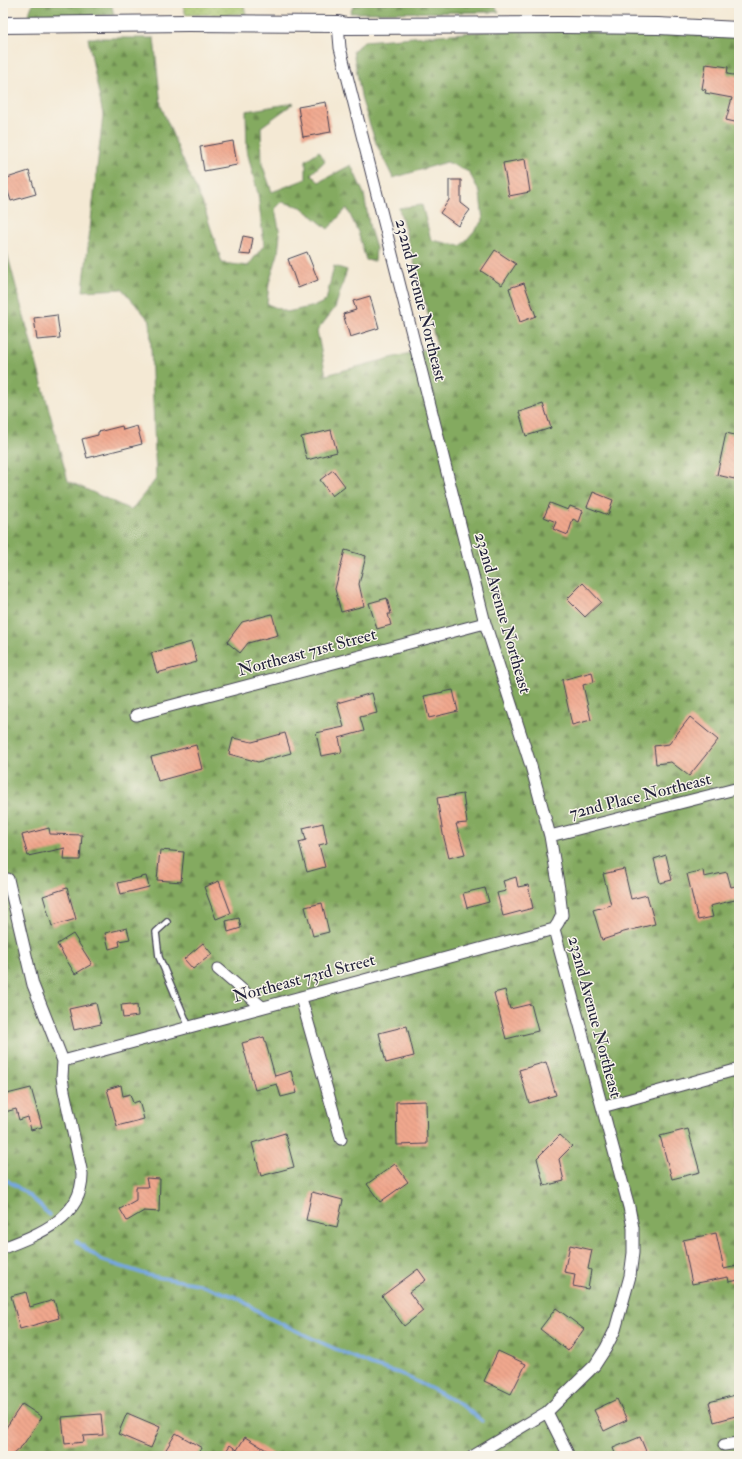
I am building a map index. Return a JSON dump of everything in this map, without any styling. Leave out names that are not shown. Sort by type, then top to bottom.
[{"type":"street","points":[[3,25],[145,23],[338,24],[346,26],[564,25],[658,26],[739,30]]},
{"type":"street","name":"232nd Avenue Northeast","points":[[338,24],[340,48],[486,623],[531,766],[550,836],[562,915],[554,928],[629,1207],[633,1228],[633,1253],[626,1296],[615,1330],[595,1365],[547,1412],[473,1456]]},
{"type":"street","name":"Northeast 71st Street","points":[[136,715],[486,623]]},
{"type":"street","name":"72nd Place Northeast","points":[[550,836],[739,788]]},
{"type":"street","points":[[3,1248],[43,1231],[58,1221],[74,1205],[83,1184],[64,1091],[62,1077],[63,1061],[33,985],[7,883]]},
{"type":"street","name":"Northeast 73rd Street","points":[[63,1061],[554,928]]},
{"type":"street","points":[[218,969],[262,1007]]},
{"type":"street","points":[[300,998],[341,1139]]},
{"type":"street","points":[[602,1107],[739,1069]]},
{"type":"street","points":[[547,1412],[569,1456]]},
{"type":"street","points":[[724,1444],[739,1443]]},
{"type":"lane","points":[[167,922],[156,932],[159,957],[189,1027]]},
{"type":"green space","points":[[33,3],[111,3],[114,15],[28,16]]},
{"type":"green space","points":[[182,3],[243,3],[246,14],[186,15]]},
{"type":"green space","points":[[355,3],[493,3],[499,12],[350,13]]},
{"type":"green space","points":[[564,25],[739,30],[739,1456],[3,1456],[3,238],[68,481],[131,510],[156,479],[150,321],[122,289],[83,291],[103,115],[88,38],[154,38],[161,106],[203,204],[222,263],[248,266],[264,245],[258,194],[247,151],[246,111],[294,103],[261,127],[262,164],[272,192],[306,179],[306,160],[319,151],[325,161],[311,174],[319,182],[351,165],[364,194],[370,229],[376,248],[375,261],[366,260],[358,232],[347,208],[328,229],[301,207],[282,202],[275,209],[280,234],[278,254],[269,283],[267,304],[287,312],[315,306],[326,301],[334,266],[347,270],[335,308],[317,331],[326,375],[437,346],[399,208],[422,205],[431,240],[461,246],[483,221],[480,193],[469,172],[447,162],[393,178],[376,143],[362,101],[353,51],[364,41]]},
{"type":"building","points":[[706,64],[728,67],[727,74],[739,76],[739,123],[726,120],[732,98],[705,93],[706,90],[702,89]]},
{"type":"building","points":[[326,102],[331,132],[303,137],[298,107]]},
{"type":"building","points":[[233,141],[237,165],[204,171],[200,147]]},
{"type":"building","points":[[525,159],[530,192],[509,196],[503,163]]},
{"type":"building","points":[[29,171],[36,194],[11,201],[4,179]]},
{"type":"building","points":[[449,180],[461,180],[461,203],[470,210],[458,226],[440,213],[449,200]]},
{"type":"building","points":[[243,236],[253,238],[250,255],[239,254]]},
{"type":"building","points":[[495,250],[516,264],[502,285],[481,271]]},
{"type":"building","points":[[307,252],[318,280],[298,288],[288,259]]},
{"type":"building","points":[[524,283],[536,316],[520,322],[509,288]]},
{"type":"building","points":[[370,296],[379,328],[350,337],[343,314],[356,310],[353,301]]},
{"type":"building","points":[[57,315],[60,338],[37,340],[34,318]]},
{"type":"building","points":[[543,404],[551,428],[526,436],[519,412]]},
{"type":"building","points":[[122,426],[123,430],[137,426],[142,444],[87,458],[82,439],[98,435],[98,432]]},
{"type":"building","points":[[331,430],[337,452],[307,460],[301,437]]},
{"type":"building","points":[[726,433],[739,436],[739,480],[717,475]]},
{"type":"building","points":[[333,470],[345,486],[332,496],[320,480]]},
{"type":"building","points":[[593,492],[613,500],[608,515],[587,507]]},
{"type":"building","points":[[550,503],[568,510],[570,506],[583,511],[579,522],[573,519],[568,535],[553,529],[556,522],[544,517]]},
{"type":"building","points":[[345,550],[366,556],[359,584],[364,606],[341,612],[335,589]]},
{"type":"building","points":[[583,583],[601,602],[585,617],[567,599]]},
{"type":"building","points":[[387,598],[391,614],[388,614],[391,625],[377,629],[369,603]]},
{"type":"building","points":[[272,614],[278,635],[248,643],[240,653],[227,642],[242,622]]},
{"type":"building","points":[[191,642],[197,662],[157,673],[151,653]]},
{"type":"building","points":[[592,672],[594,682],[583,685],[591,720],[572,725],[562,680]]},
{"type":"building","points":[[453,690],[458,711],[429,718],[424,696]]},
{"type":"building","points":[[372,693],[377,713],[360,717],[364,731],[339,738],[342,752],[321,756],[316,733],[344,727],[337,703]]},
{"type":"building","points":[[690,717],[718,740],[689,776],[671,762],[656,764],[654,746],[669,744]]},
{"type":"building","points":[[285,733],[291,753],[258,762],[229,754],[233,738],[252,742]]},
{"type":"building","points":[[196,745],[202,769],[158,781],[151,757]]},
{"type":"building","points":[[463,794],[467,823],[456,824],[465,854],[449,858],[437,798]]},
{"type":"building","points":[[323,823],[327,843],[319,845],[325,867],[307,872],[299,842],[306,840],[303,828]]},
{"type":"building","points":[[49,828],[50,834],[82,835],[80,860],[64,860],[65,848],[28,856],[22,835]]},
{"type":"building","points":[[160,850],[184,852],[181,882],[157,880]]},
{"type":"building","points":[[666,855],[672,880],[660,883],[654,859]]},
{"type":"building","points":[[624,869],[631,899],[647,895],[655,924],[620,933],[602,940],[593,910],[611,905],[603,874]]},
{"type":"building","points":[[703,870],[704,877],[727,872],[731,887],[739,885],[739,899],[710,906],[713,917],[698,920],[687,874]]},
{"type":"building","points":[[146,876],[149,887],[121,894],[118,883]]},
{"type":"building","points":[[516,877],[518,887],[528,885],[533,908],[503,916],[497,893],[506,891],[503,881]]},
{"type":"building","points":[[219,881],[231,913],[216,919],[204,887]]},
{"type":"building","points":[[67,888],[76,919],[52,926],[43,896]]},
{"type":"building","points":[[485,888],[489,902],[467,908],[463,893]]},
{"type":"building","points":[[322,903],[329,932],[313,936],[305,907]]},
{"type":"building","points":[[239,918],[241,928],[228,932],[226,921]]},
{"type":"building","points":[[127,928],[130,939],[119,941],[120,946],[109,949],[105,933]]},
{"type":"building","points":[[73,934],[92,964],[75,974],[57,944]]},
{"type":"building","points":[[203,943],[212,954],[193,969],[184,959]]},
{"type":"building","points":[[505,990],[510,1009],[531,1004],[538,1031],[506,1039],[494,993]]},
{"type":"building","points":[[96,1003],[101,1024],[74,1030],[69,1009]]},
{"type":"building","points":[[131,1004],[132,1006],[137,1005],[138,1016],[123,1018],[121,1005]]},
{"type":"building","points":[[407,1026],[414,1056],[386,1063],[379,1033]]},
{"type":"building","points":[[264,1037],[275,1076],[291,1071],[297,1093],[281,1097],[277,1084],[255,1090],[242,1043]]},
{"type":"building","points":[[546,1062],[556,1095],[529,1103],[519,1070]]},
{"type":"building","points":[[121,1085],[123,1096],[130,1094],[133,1103],[139,1101],[144,1119],[117,1126],[107,1089]]},
{"type":"building","points":[[31,1088],[42,1127],[31,1130],[28,1117],[19,1120],[16,1109],[5,1112],[3,1106],[3,1095]]},
{"type":"building","points":[[426,1101],[427,1144],[397,1145],[396,1102]]},
{"type":"building","points":[[688,1129],[700,1172],[672,1179],[660,1136]]},
{"type":"building","points":[[285,1133],[294,1167],[261,1176],[252,1143]]},
{"type":"building","points":[[560,1135],[572,1146],[559,1159],[564,1181],[544,1186],[537,1158]]},
{"type":"building","points":[[395,1164],[408,1182],[380,1202],[367,1184]]},
{"type":"building","points":[[146,1178],[160,1179],[159,1212],[144,1211],[127,1221],[120,1209],[136,1200],[136,1187],[148,1187]]},
{"type":"building","points":[[312,1192],[343,1200],[337,1227],[306,1220]]},
{"type":"building","points":[[716,1233],[724,1269],[737,1266],[739,1280],[729,1282],[728,1277],[692,1284],[683,1240]]},
{"type":"building","points":[[570,1245],[592,1250],[588,1269],[591,1270],[588,1289],[573,1286],[575,1274],[564,1272]]},
{"type":"building","points":[[418,1269],[426,1280],[409,1292],[423,1311],[404,1326],[382,1296]]},
{"type":"building","points":[[26,1292],[30,1307],[54,1300],[59,1318],[20,1329],[11,1296]]},
{"type":"building","points":[[556,1308],[584,1329],[568,1351],[540,1329]]},
{"type":"building","points":[[498,1351],[526,1364],[511,1394],[484,1381]]},
{"type":"building","points":[[739,1394],[739,1415],[714,1422],[709,1402]]},
{"type":"building","points":[[617,1399],[627,1420],[604,1431],[594,1410]]},
{"type":"building","points":[[22,1404],[42,1417],[23,1445],[11,1456],[3,1456],[3,1432]]},
{"type":"building","points":[[127,1413],[160,1427],[151,1448],[118,1434]]},
{"type":"building","points":[[101,1414],[103,1435],[83,1436],[84,1442],[65,1444],[62,1417]]},
{"type":"building","points":[[176,1433],[202,1448],[197,1456],[162,1456]]},
{"type":"building","points":[[245,1437],[276,1456],[223,1456],[230,1445],[237,1450]]},
{"type":"building","points":[[640,1437],[648,1456],[616,1456],[613,1448]]},
{"type":"waterway","points":[[3,1178],[28,1195],[49,1215]]},
{"type":"waterway","points":[[76,1241],[101,1260],[151,1276],[198,1284],[238,1298],[267,1317],[320,1342],[371,1365],[399,1373],[438,1392],[466,1408],[482,1421]]}]
